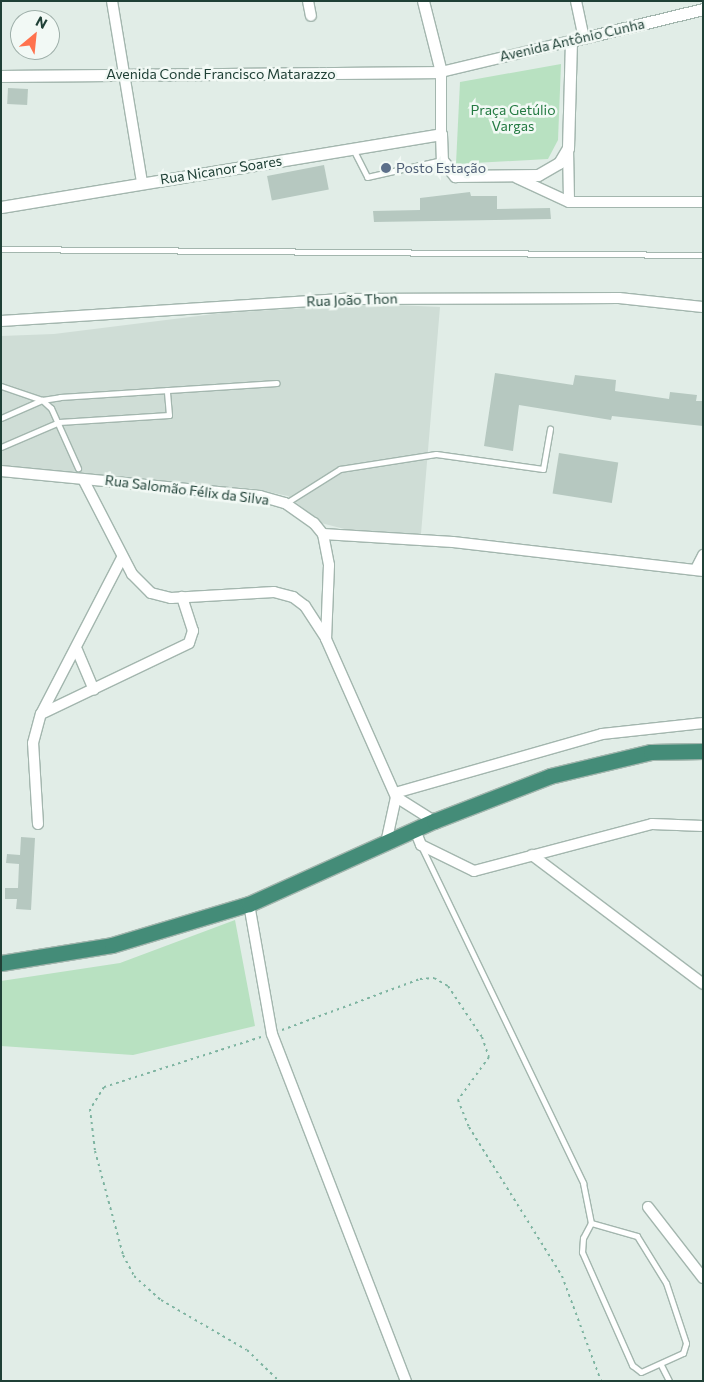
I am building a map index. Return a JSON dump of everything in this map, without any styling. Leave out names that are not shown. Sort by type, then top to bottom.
[{"type":"highway","points":[[1,963],[112,945],[249,904],[434,821],[558,774],[651,752],[703,751]]},
{"type":"street","points":[[112,1],[142,183]]},
{"type":"street","points":[[308,1],[311,16]]},
{"type":"street","points":[[423,1],[441,72],[442,160],[454,176],[517,178],[548,172],[568,148]]},
{"type":"street","points":[[576,1],[584,38]]},
{"type":"street","name":"Avenida Antônio Cunha","points":[[441,72],[703,9]]},
{"type":"street","points":[[569,202],[570,41]]},
{"type":"street","name":"Avenida Conde Francisco Matarazzo","points":[[1,76],[441,72]]},
{"type":"street","name":"Rua Nicanor Soares","points":[[1,207],[441,134]]},
{"type":"street","points":[[517,178],[569,202],[703,202]]},
{"type":"street","name":"Rua João Thon","points":[[1,321],[345,299],[619,298],[703,307]]},
{"type":"street","name":"Rua Salomão Félix da Silva","points":[[1,471],[260,496],[286,503],[323,534]]},
{"type":"street","points":[[83,479],[122,558],[151,593],[182,598],[274,592],[293,597],[305,606],[326,639],[396,795],[434,821]]},
{"type":"street","points":[[326,639],[330,591],[323,534],[453,542],[699,570],[703,555]]},
{"type":"street","points":[[38,824],[33,743],[41,714],[77,650],[122,558]]},
{"type":"street","points":[[41,714],[94,690],[189,642],[193,631],[182,598]]},
{"type":"street","points":[[77,650],[94,690]]},
{"type":"street","points":[[396,795],[602,734],[703,723]]},
{"type":"street","points":[[386,843],[396,795]]},
{"type":"street","points":[[415,830],[421,845],[474,872],[652,824],[703,826]]},
{"type":"street","points":[[532,855],[703,984]]},
{"type":"street","points":[[249,904],[272,1034],[406,1381]]},
{"type":"street","points":[[648,1208],[703,1278]]},
{"type":"lane","points":[[352,149],[367,177],[442,160]]},
{"type":"lane","points":[[1,249],[703,255]]},
{"type":"lane","points":[[1,418],[42,400],[277,383]]},
{"type":"lane","points":[[1,386],[42,400],[60,422],[78,468]]},
{"type":"lane","points":[[1,447],[60,422],[168,415],[167,390]]},
{"type":"lane","points":[[286,503],[340,469],[436,454],[543,470],[550,429]]},
{"type":"lane","points":[[421,845],[583,1184],[591,1223],[582,1238],[582,1252],[632,1365],[641,1372],[662,1365],[683,1353],[686,1342],[666,1283],[637,1236],[591,1223]]},
{"type":"lane","points":[[662,1365],[669,1381]]},
{"type":"path","points":[[279,1381],[247,1350],[161,1300],[134,1276],[123,1255],[95,1151],[90,1109],[104,1087],[272,1034],[420,979],[434,978],[448,986],[482,1037],[489,1057],[458,1100],[469,1127],[562,1276],[601,1381]]},
{"type":"shaded area","points":[[374,304],[440,307],[421,534],[364,534],[321,523],[288,496],[255,489],[1,466],[1,336],[54,334],[222,313]]},
{"type":"green space","name":"Praça Getúlio Vargas","points":[[561,64],[558,140],[548,159],[456,164],[460,82]]},
{"type":"green space","points":[[235,920],[255,1026],[133,1055],[1,1046],[1,981],[120,963]]},
{"type":"building","points":[[8,88],[28,89],[27,105],[7,104]]},
{"type":"building","points":[[324,165],[329,190],[272,201],[267,176]]},
{"type":"building","points":[[470,192],[471,196],[497,196],[497,209],[550,208],[551,219],[374,222],[373,211],[420,210],[420,198]]},
{"type":"building","points":[[495,373],[573,385],[575,375],[616,380],[615,391],[669,399],[670,392],[697,395],[696,401],[703,401],[703,426],[612,416],[611,420],[519,405],[513,451],[484,446]]},
{"type":"building","points":[[559,453],[618,462],[612,503],[553,493]]},
{"type":"building","points":[[21,837],[35,838],[31,910],[16,909],[17,899],[5,899],[5,888],[18,888],[19,864],[6,863],[7,854],[20,855]]},
{"type":"place","name":"Posto Estação","points":[[386,168]]}]
